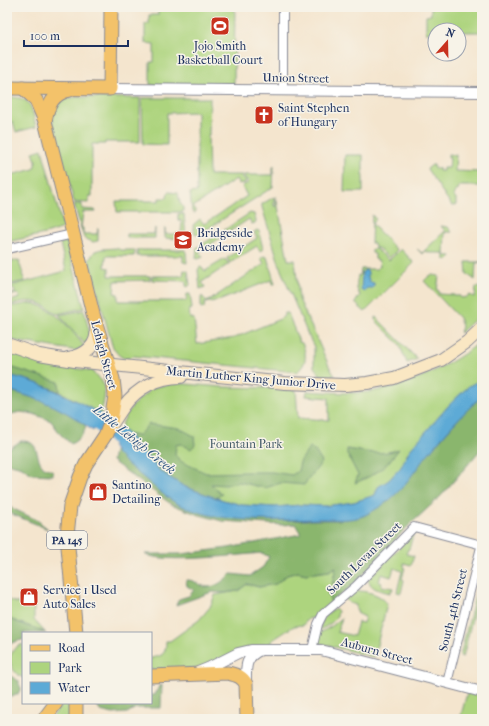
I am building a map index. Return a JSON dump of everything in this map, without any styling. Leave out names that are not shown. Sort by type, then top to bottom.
[{"type":"main road","points":[[7,88],[110,89],[111,7]]},
{"type":"main road","name":"Lehigh Street","points":[[23,88],[36,100],[45,121],[93,314],[113,379],[115,396],[112,422],[80,477],[72,499],[68,521],[68,549],[76,632]]},
{"type":"main road","points":[[45,121],[48,108],[57,95],[66,91],[80,89]]},
{"type":"main road","points":[[49,357],[75,357],[81,355],[92,347],[95,342],[96,335],[93,314]]},
{"type":"main road","name":"Martin Luther King Junior Drive","points":[[7,344],[49,357],[222,377],[329,386],[367,383],[394,378],[441,360],[467,342],[482,328]]},
{"type":"main road","points":[[112,422],[137,392],[154,382],[177,377],[222,377]]},
{"type":"main road","points":[[152,676],[228,673],[237,675],[244,680],[246,684],[247,719]]},
{"type":"main road","points":[[44,719],[55,704]]},
{"type":"main road","points":[[76,704],[76,719]]},
{"type":"street","points":[[283,7],[283,90]]},
{"type":"street","name":"Union Street","points":[[110,89],[482,92]]},
{"type":"street","points":[[7,249],[73,234]]},
{"type":"street","name":"South Levan Street","points":[[312,650],[318,624],[323,614],[356,586],[414,527],[482,544]]},
{"type":"street","name":"South 4th Street","points":[[447,683],[482,544]]},
{"type":"street","points":[[246,684],[247,667],[250,656],[264,649]]},
{"type":"street","name":"Auburn Street","points":[[191,675],[238,653],[251,650],[321,650],[482,692]]},
{"type":"green space","points":[[158,7],[235,7],[234,83],[150,85],[150,62],[154,62],[154,44],[145,43],[145,24],[149,24],[149,15],[158,15]]},
{"type":"green space","points":[[431,7],[482,7],[482,32],[467,32],[467,22],[427,22],[426,33],[426,16],[431,15]]},
{"type":"green space","points":[[7,97],[15,97],[26,101],[29,104],[33,113],[36,127],[16,132],[13,122],[8,123],[7,121]]},
{"type":"green space","points":[[70,98],[140,98],[140,142],[105,142],[105,144],[92,144],[92,196],[89,196],[89,203],[74,202],[53,123],[54,112],[58,105]]},
{"type":"green space","points":[[142,98],[210,98],[208,135],[209,175],[242,175],[242,179],[246,180],[246,182],[239,184],[236,179],[193,207],[196,212],[192,212],[190,193],[197,192],[197,112],[167,113],[167,145],[143,144]]},
{"type":"green space","points":[[42,149],[63,228],[49,233],[7,242],[7,176],[34,169],[36,161],[33,152]]},
{"type":"green space","points":[[448,154],[456,155],[455,171],[482,172],[482,186],[459,186],[458,190],[456,190],[453,196],[456,198],[456,205],[452,206],[427,169],[432,165],[434,165],[434,168],[439,168],[439,171],[443,171],[443,168],[449,168],[450,157],[448,157]]},
{"type":"green space","points":[[345,155],[363,155],[363,192],[344,192]]},
{"type":"green space","points":[[274,166],[273,187],[198,235],[195,234],[193,225],[200,219],[204,224],[247,196],[242,186],[248,183],[248,180],[244,178],[244,175],[273,175]]},
{"type":"green space","points":[[169,192],[178,193],[180,203],[183,207],[183,212],[117,212],[116,201],[159,201],[159,198],[167,198]]},
{"type":"green space","points":[[276,196],[288,260],[295,260],[299,299],[335,376],[320,375],[314,367],[314,347],[281,270],[262,207],[262,204],[274,197],[274,206],[276,207]]},
{"type":"green space","points":[[74,204],[82,204],[82,209],[95,210],[96,212],[83,212],[81,228]]},
{"type":"green space","points":[[250,213],[254,214],[256,221],[255,223],[252,224],[249,219],[199,252],[203,257],[198,259],[196,258],[197,248]]},
{"type":"green space","points":[[178,214],[184,214],[186,237],[184,239],[165,238],[165,234],[181,234],[182,221],[178,220]]},
{"type":"green space","points":[[372,215],[376,219],[372,224],[397,250],[389,258],[378,248],[375,248],[374,243],[371,243]]},
{"type":"green space","points":[[441,226],[448,227],[452,232],[445,232],[444,256],[444,253],[429,253],[426,251],[422,254],[417,249],[422,253],[445,231]]},
{"type":"green space","points":[[81,228],[83,228],[83,234],[97,234],[98,228],[98,241],[93,242],[84,238]]},
{"type":"green space","points":[[155,228],[155,238],[127,238],[127,234],[154,234]]},
{"type":"green space","points":[[257,230],[259,231],[263,249],[260,251],[257,246],[230,263],[227,258],[257,238],[254,232]]},
{"type":"green space","points":[[67,242],[84,308],[57,314],[45,306],[32,301],[7,305],[7,302],[20,298],[18,294],[7,296],[15,293],[14,289],[7,291],[7,287],[66,271],[60,243]]},
{"type":"green space","points":[[117,248],[120,250],[135,250],[134,256],[106,256],[105,267],[109,268],[109,276],[150,276],[150,280],[115,281],[114,293],[118,294],[118,301],[186,301],[187,294],[190,294],[192,308],[191,310],[189,309],[190,319],[194,319],[197,344],[234,338],[280,319],[285,313],[288,313],[299,342],[302,343],[304,347],[305,359],[303,366],[297,372],[133,356],[127,359],[120,356],[112,345],[89,260],[95,251]]},
{"type":"green space","points":[[372,249],[376,249],[389,260],[401,249],[414,263],[365,312],[355,303],[360,295],[357,290],[357,283],[358,275],[360,276],[361,269],[377,269],[380,266],[379,261],[375,259],[375,254],[372,253]]},
{"type":"green space","points":[[137,250],[185,250],[187,263],[183,262],[183,256],[137,256]]},
{"type":"green space","points":[[264,256],[267,257],[275,284],[272,284],[271,280],[221,300],[205,303],[204,308],[201,308],[202,296],[207,302],[264,264],[261,258]]},
{"type":"green space","points":[[444,256],[451,256],[449,260],[444,259]]},
{"type":"green space","points":[[225,259],[229,264],[202,282],[205,287],[200,289],[199,268],[201,267],[205,271]]},
{"type":"green space","points":[[19,260],[25,281],[7,285],[7,262]]},
{"type":"green space","points":[[466,262],[482,262],[476,263],[475,280],[467,274]]},
{"type":"green space","points":[[184,270],[188,271],[190,285],[188,287],[186,286],[186,281],[152,280],[152,276],[183,276]]},
{"type":"green space","points":[[429,276],[439,276],[437,290],[439,291],[439,294],[460,296],[460,298],[468,297],[469,295],[475,297],[476,287],[482,288],[482,313],[460,333],[462,326],[459,318],[424,281]]},
{"type":"green space","points":[[31,303],[47,309],[61,319],[84,346],[75,351],[16,341],[7,337],[7,307]]},
{"type":"green space","points":[[84,310],[90,335],[86,345],[59,315]]},
{"type":"green space","points":[[375,317],[417,359],[407,363],[399,344],[375,320]]},
{"type":"green space","name":"Fountain Park","points":[[482,340],[482,379],[469,386],[450,404],[409,451],[401,467],[389,480],[378,487],[375,495],[354,502],[325,506],[301,505],[275,507],[242,505],[216,498],[218,497],[127,434],[121,427],[132,407],[149,392],[147,389],[173,383],[296,390],[298,418],[329,420],[329,398],[306,396],[307,391],[360,393],[397,385],[428,374],[458,358]]},
{"type":"green space","points":[[7,352],[44,364],[93,371],[94,374],[101,380],[105,392],[101,414],[44,383],[7,371]]},
{"type":"green space","points":[[7,366],[59,382],[60,392],[31,381],[7,375]]},
{"type":"green space","points":[[7,391],[31,397],[60,408],[78,419],[86,426],[84,432],[71,444],[61,435],[51,421],[34,414],[20,412],[7,415]]},
{"type":"green space","points":[[482,396],[482,448],[441,496],[403,531],[352,586],[331,602],[327,592],[332,586],[336,567],[329,571],[306,574],[298,572],[287,575],[276,584],[259,587],[247,584],[238,591],[223,593],[212,592],[176,605],[179,599],[189,596],[194,590],[187,586],[186,580],[205,587],[214,586],[225,580],[231,574],[250,576],[263,567],[269,557],[262,553],[183,559],[154,557],[145,554],[182,554],[228,548],[301,534],[295,524],[283,525],[222,521],[196,514],[171,504],[112,461],[114,451],[161,492],[260,520],[339,520],[363,516],[427,455],[464,412]]},
{"type":"green space","points":[[149,424],[179,428],[194,436],[195,445],[191,449],[181,444],[176,445],[175,455],[182,462],[206,473],[272,472],[292,475],[298,471],[300,462],[310,447],[315,451],[322,462],[304,485],[281,483],[265,488],[239,482],[226,485],[211,484],[222,494],[216,498],[183,486],[160,471],[127,434],[138,436]]},
{"type":"green space","points":[[21,441],[34,445],[42,465],[53,471],[53,475],[32,474],[22,467],[7,463],[7,448],[10,448]]},
{"type":"green space","points":[[347,449],[380,453],[399,449],[380,470],[355,483],[358,475],[347,454]]},
{"type":"green space","points":[[7,506],[37,520],[48,529],[7,512]]},
{"type":"green space","points":[[412,535],[409,549],[406,554],[414,556],[411,565],[404,563],[405,567],[402,579],[404,580],[401,593],[397,592],[402,571],[394,568],[391,577],[381,574],[379,582],[382,583],[381,586],[393,588],[390,593],[379,590],[371,585],[368,579]]},
{"type":"green space","points":[[336,567],[332,586],[331,602],[317,618],[309,619],[304,625],[294,626],[271,641],[271,646],[199,668],[152,670],[152,658],[163,654],[166,641],[170,641],[199,620],[210,607],[215,595],[238,591],[247,584],[259,587],[275,584],[287,575],[298,572],[306,574],[329,571]]},
{"type":"green space","points":[[482,569],[482,591],[479,590],[463,657],[460,656]]},
{"type":"green space","points":[[354,591],[372,593],[377,595],[387,604],[374,657],[316,643],[318,634],[342,618],[337,632],[354,636],[358,622],[363,623],[365,617],[357,613],[358,611],[356,610],[356,605],[349,603],[345,598]]},
{"type":"green space","points":[[7,594],[8,600],[34,608],[34,620],[45,632],[7,618]]},
{"type":"green space","points":[[335,608],[338,611],[336,618],[329,625],[319,630],[324,617]]},
{"type":"green space","points":[[7,618],[43,632],[22,632],[22,640],[7,645]]},
{"type":"green space","points":[[22,644],[22,677],[14,670],[10,660],[13,651]]},
{"type":"green space","points":[[7,674],[19,681],[21,688],[18,694],[12,697],[7,696]]},
{"type":"green space","points":[[162,685],[161,708],[136,708],[127,713],[113,714],[100,711],[98,707],[99,704],[152,704],[152,695],[155,695],[159,686]]},
{"type":"green space","points":[[467,693],[482,696],[482,719],[460,719]]},
{"type":"green space","points":[[62,704],[69,704],[70,719],[51,719]]},
{"type":"water","points":[[366,270],[368,272],[370,282],[374,283],[374,285],[373,288],[367,288],[363,291],[361,289],[362,272]]},
{"type":"water","points":[[7,375],[32,381],[67,396],[101,414],[93,431],[74,417],[54,406],[23,394],[7,391]]},
{"type":"water","points":[[482,379],[482,396],[447,431],[397,493],[391,499],[374,510],[353,519],[249,520],[213,516],[196,511],[174,502],[164,495],[124,461],[112,446],[121,427],[160,471],[183,486],[216,498],[242,505],[275,507],[301,505],[325,506],[354,502],[375,495],[378,487],[389,480],[401,467],[409,451],[450,404],[469,386]]},
{"type":"waterway","name":"Little Lehigh Creek","points":[[84,415],[120,442],[127,450]]},
{"type":"place","name":"Jojo Smith Basketball Court","points":[[220,26]]},
{"type":"place","name":"Saint Stephen of Hungary","points":[[264,115]]},
{"type":"place","name":"Bridgeside Academy","points":[[183,240]]},
{"type":"place","name":"Santino Detailing","points":[[98,492]]},
{"type":"place","name":"Service 1 Used Auto Sales","points":[[29,597]]}]
